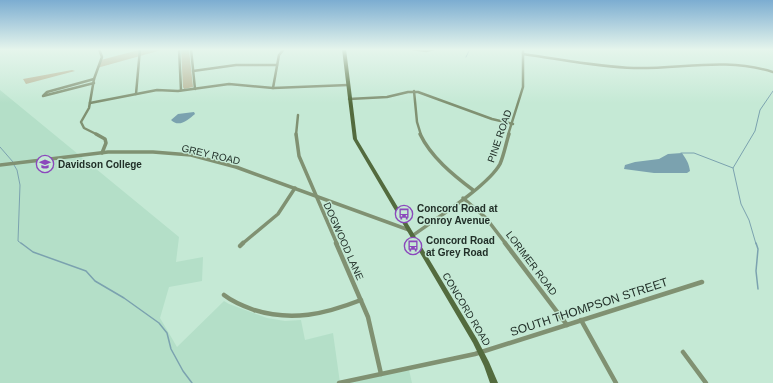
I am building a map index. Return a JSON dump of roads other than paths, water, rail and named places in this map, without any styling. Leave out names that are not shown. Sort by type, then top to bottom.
[{"type":"main road","name":"CONCORD ROAD","points":[[346,67],[353,134],[357,144],[481,352],[494,383]]},
{"type":"street","points":[[98,67],[94,79],[89,108],[81,124],[86,129],[105,139],[106,143],[102,153]]},
{"type":"street","points":[[136,94],[138,67]]},
{"type":"street","points":[[180,67],[181,90]]},
{"type":"street","points":[[193,67],[195,89]]},
{"type":"street","points":[[193,71],[218,67]]},
{"type":"street","points":[[273,88],[277,67]]},
{"type":"street","name":"PINE ROAD","points":[[410,233],[463,198],[493,173],[500,163],[523,87],[524,67]]},
{"type":"street","points":[[623,67],[662,67]]},
{"type":"street","points":[[755,67],[773,72]]},
{"type":"street","points":[[94,79],[47,92],[43,96],[94,83]]},
{"type":"street","points":[[90,103],[157,90],[195,89],[238,84],[273,88],[348,85]]},
{"type":"street","points":[[349,99],[386,97],[414,91],[427,94],[480,115],[513,124]]},
{"type":"street","points":[[414,91],[417,121],[422,136],[448,170],[473,190]]},
{"type":"street","name":"DOGWOOD LANE","points":[[298,115],[296,134],[298,152],[315,195],[362,300],[368,317],[381,374]]},
{"type":"street","name":"GREY ROAD","points":[[0,165],[102,153],[153,152],[191,155],[227,164],[315,195],[410,233]]},
{"type":"street","points":[[240,246],[278,214],[295,188]]},
{"type":"street","name":"LORIMER ROAD","points":[[463,198],[486,218],[567,325]]},
{"type":"street","name":"SOUTH THOMPSON STREET","points":[[339,383],[481,352],[702,282]]},
{"type":"street","points":[[224,295],[233,303],[259,312],[284,318],[313,314],[362,300]]},
{"type":"street","points":[[581,320],[616,383]]},
{"type":"street","points":[[683,352],[706,383]]},
{"type":"water","points":[[194,112],[195,114],[183,122],[177,123],[171,120],[178,114]]},
{"type":"water","points":[[682,153],[690,168],[690,171],[687,173],[654,173],[624,169],[625,165],[635,162],[659,159],[668,154]]},
{"type":"waterway","points":[[733,168],[755,131],[760,110],[773,91]]},
{"type":"waterway","points":[[0,147],[13,162]]},
{"type":"waterway","points":[[681,153],[694,153],[733,168]]},
{"type":"waterway","points":[[14,165],[17,170],[20,185],[18,241],[22,244]]},
{"type":"waterway","points":[[733,168],[741,204],[749,220],[756,244]]},
{"type":"waterway","points":[[21,243],[33,252],[86,271],[95,281],[124,298],[159,323],[167,333],[171,349],[183,371],[192,383]]},
{"type":"waterway","points":[[756,243],[758,249],[756,271],[758,289]]},
{"type":"place","name":"Davidson College","points":[[45,164]]},
{"type":"place","name":"Concord Road at Conroy Avenue","points":[[404,214]]},
{"type":"place","name":"Concord Road at Grey Road","points":[[413,246]]}]
